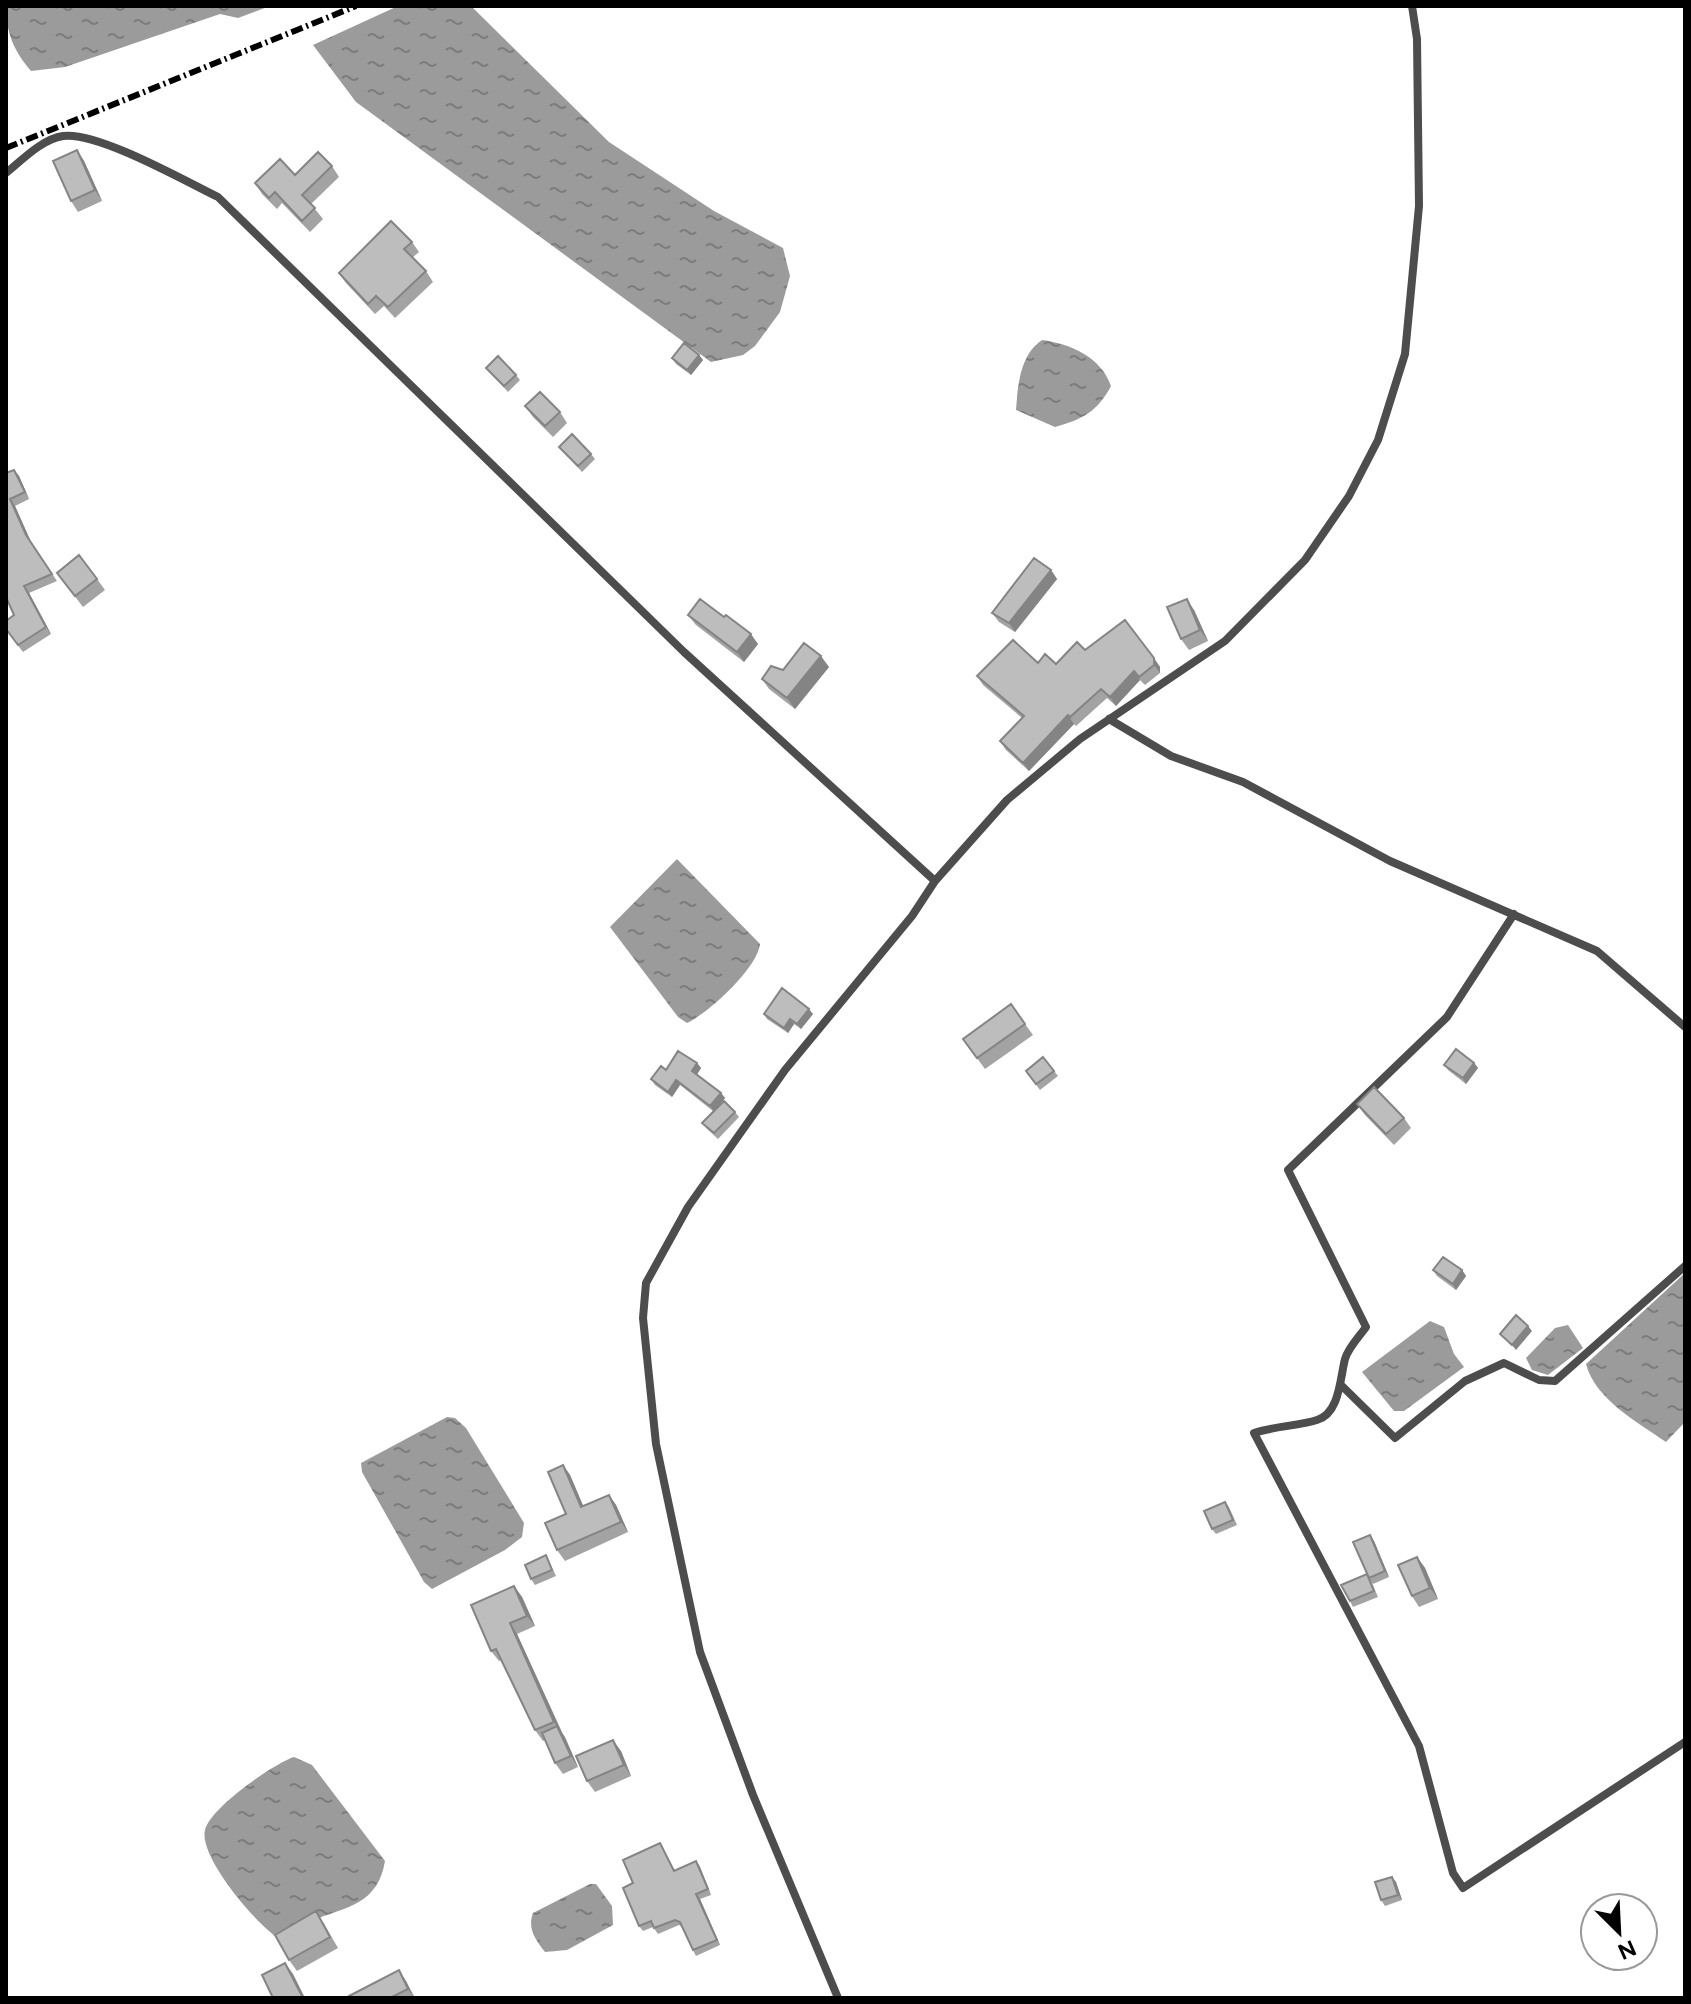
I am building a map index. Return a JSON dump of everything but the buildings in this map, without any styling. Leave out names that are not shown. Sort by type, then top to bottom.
[{"type":"street","points":[[838,1998],[753,1795],[700,1652],[656,1444],[643,1318],[646,1283],[688,1207],[785,1070],[912,916],[935,881],[1007,800],[1080,739],[1225,641],[1277,592],[1305,560],[1349,496],[1378,440],[1405,354],[1419,206],[1417,39],[1412,6]]},
{"type":"street","points":[[6,173],[50,140],[66,136],[127,153],[218,197],[672,642],[935,881]]},
{"type":"street","points":[[1109,719],[1171,756],[1243,782],[1390,861],[1597,951],[1685,1027]]},
{"type":"street","points":[[1514,914],[1447,1017],[1288,1170],[1366,1327],[1345,1357],[1341,1385],[1327,1415],[1316,1421],[1282,1424],[1254,1433],[1419,1746],[1453,1873],[1463,1888],[1685,1742]]},
{"type":"street","points":[[1341,1385],[1395,1438],[1465,1381],[1504,1363],[1539,1380],[1555,1381],[1685,1266]]},
{"type":"water","points":[[6,6],[270,6],[238,18],[220,14],[65,67],[31,71],[12,41]]},
{"type":"water","points":[[398,6],[471,6],[609,142],[714,211],[783,248],[790,276],[780,312],[755,346],[743,355],[711,362],[356,102],[313,45]]},
{"type":"water","points":[[1042,340],[1084,354],[1100,367],[1111,386],[1088,413],[1055,427],[1016,410],[1019,380],[1025,362]]},
{"type":"water","points":[[677,859],[760,944],[751,965],[731,988],[687,1023],[678,1017],[610,927]]},
{"type":"water","points":[[1685,1273],[1685,1422],[1666,1442],[1608,1399],[1591,1377],[1586,1364]]},
{"type":"water","points":[[1430,1321],[1444,1327],[1454,1354],[1464,1367],[1404,1411],[1394,1411],[1362,1372]]},
{"type":"water","points":[[1568,1325],[1583,1348],[1548,1375],[1532,1370],[1526,1358],[1555,1328]]},
{"type":"water","points":[[447,1417],[455,1418],[466,1428],[524,1523],[522,1537],[505,1550],[432,1589],[424,1582],[362,1472],[361,1463]]},
{"type":"water","points":[[294,1757],[312,1765],[385,1861],[376,1887],[359,1902],[309,1922],[280,1939],[258,1921],[220,1873],[205,1842],[205,1830],[209,1821],[230,1799],[258,1777]]},
{"type":"water","points":[[590,1884],[596,1884],[612,1906],[613,1925],[567,1950],[545,1952],[532,1929],[533,1913]]},
{"type":"railway","points":[[6,148],[356,6]]}]
